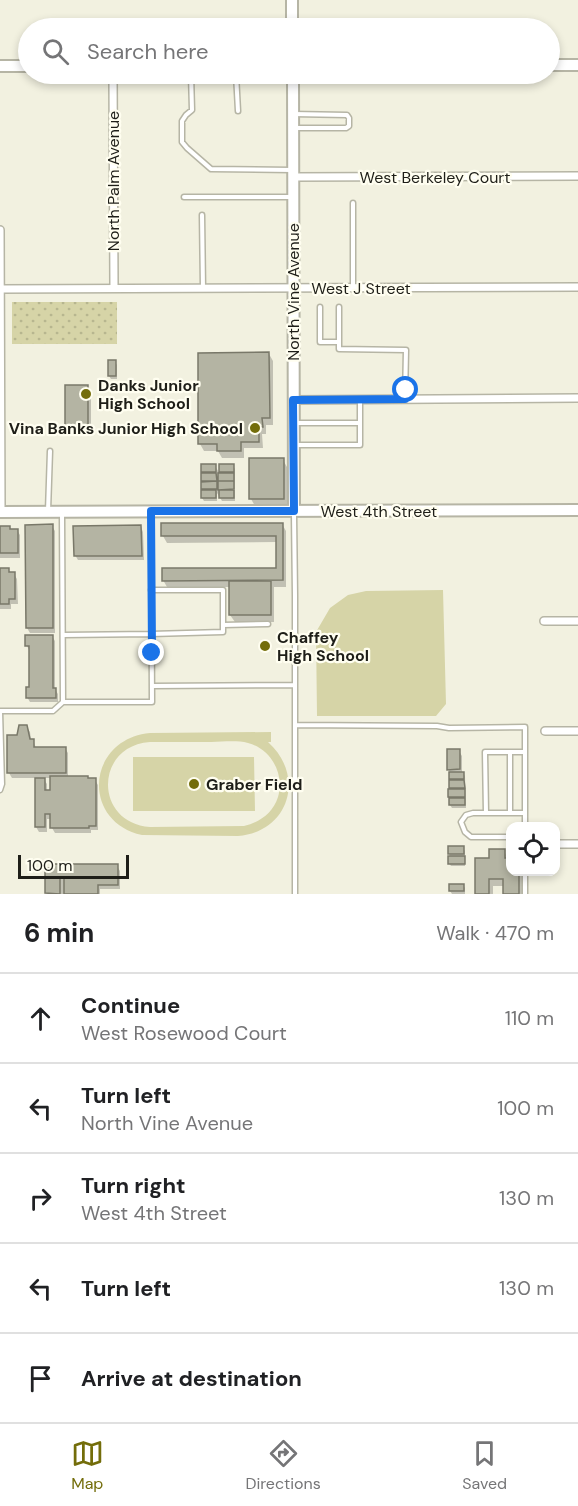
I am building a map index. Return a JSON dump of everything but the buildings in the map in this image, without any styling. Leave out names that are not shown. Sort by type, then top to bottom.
[{"type":"main road","points":[[292,0],[292,18]]},
{"type":"main road","points":[[560,65],[578,65]]},
{"type":"main road","points":[[0,66],[18,66]]},
{"type":"main road","name":"North Vine Avenue","points":[[292,84],[294,511]]},
{"type":"main road","name":"West 4th Street","points":[[0,512],[578,510]]},
{"type":"street","name":"North Palm Avenue","points":[[112,84],[114,288]]},
{"type":"street","name":"West Berkeley Court","points":[[293,173],[578,176]]},
{"type":"street","points":[[0,230],[0,512]]},
{"type":"street","name":"West J Street","points":[[0,289],[578,287]]},
{"type":"street","points":[[293,400],[578,398]]},
{"type":"street","points":[[544,621],[578,621]]},
{"type":"street","points":[[545,731],[578,731]]},
{"type":"street","points":[[560,844],[578,844]]},
{"type":"lane","points":[[191,84],[192,110],[182,121],[182,142],[211,169],[293,173]]},
{"type":"lane","points":[[237,84],[238,111]]},
{"type":"lane","points":[[293,114],[347,115],[349,118],[349,126],[346,128],[293,128]]},
{"type":"lane","points":[[184,197],[293,197]]},
{"type":"lane","points":[[353,203],[353,288]]},
{"type":"lane","points":[[202,215],[202,289]]},
{"type":"lane","points":[[320,307],[320,342],[339,342]]},
{"type":"lane","points":[[339,307],[339,349],[406,350],[405,399]]},
{"type":"lane","points":[[293,445],[360,445],[360,400]]},
{"type":"lane","points":[[293,423],[360,423]]},
{"type":"lane","points":[[48,512],[50,451]]},
{"type":"lane","points":[[0,790],[2,784],[0,711],[53,711],[63,702],[152,702],[151,511]]},
{"type":"lane","points":[[294,511],[295,894]]},
{"type":"lane","points":[[62,512],[63,702]]},
{"type":"lane","points":[[63,635],[223,632],[223,590],[151,590]]},
{"type":"lane","points":[[223,625],[268,624]]},
{"type":"lane","points":[[152,686],[295,685]]},
{"type":"lane","points":[[295,724],[449,728],[525,727],[525,822]]},
{"type":"lane","points":[[486,813],[485,752],[525,752]]},
{"type":"lane","points":[[510,752],[510,813]]},
{"type":"lane","points":[[506,837],[471,837],[465,832],[462,822],[466,815],[473,813],[525,813]]},
{"type":"lane","points":[[525,876],[525,894]]},
{"type":"shaded area","points":[[12,302],[117,302],[117,344],[12,344]]},
{"type":"shaded area","points":[[443,590],[446,704],[436,716],[317,716],[316,632],[330,608],[348,595],[366,591]]},
{"type":"shaded area","points":[[271,732],[271,742],[268,742],[280,756],[287,770],[289,786],[280,813],[270,824],[255,832],[238,836],[142,835],[122,827],[108,814],[101,798],[99,781],[103,764],[113,750],[129,739],[150,733]],"holes":[[[234,741],[256,746],[269,757],[278,771],[280,788],[276,803],[265,816],[244,826],[150,827],[132,822],[118,813],[111,799],[108,784],[111,770],[118,756],[132,747],[150,742]]]},
{"type":"shaded area","name":"Graber Field","points":[[133,757],[254,757],[255,811],[133,811]]},
{"type":"place","name":"Danks Junior High School","points":[[86,394]]},
{"type":"place","name":"Vina Banks Junior High School","points":[[255,428]]},
{"type":"place","name":"Chaffey High School","points":[[265,646]]},
{"type":"place","name":"Graber Field","points":[[194,784]]},
{"type":"route","points":[[152,653],[151,511],[294,511],[293,400],[405,399],[406,390]]}]
